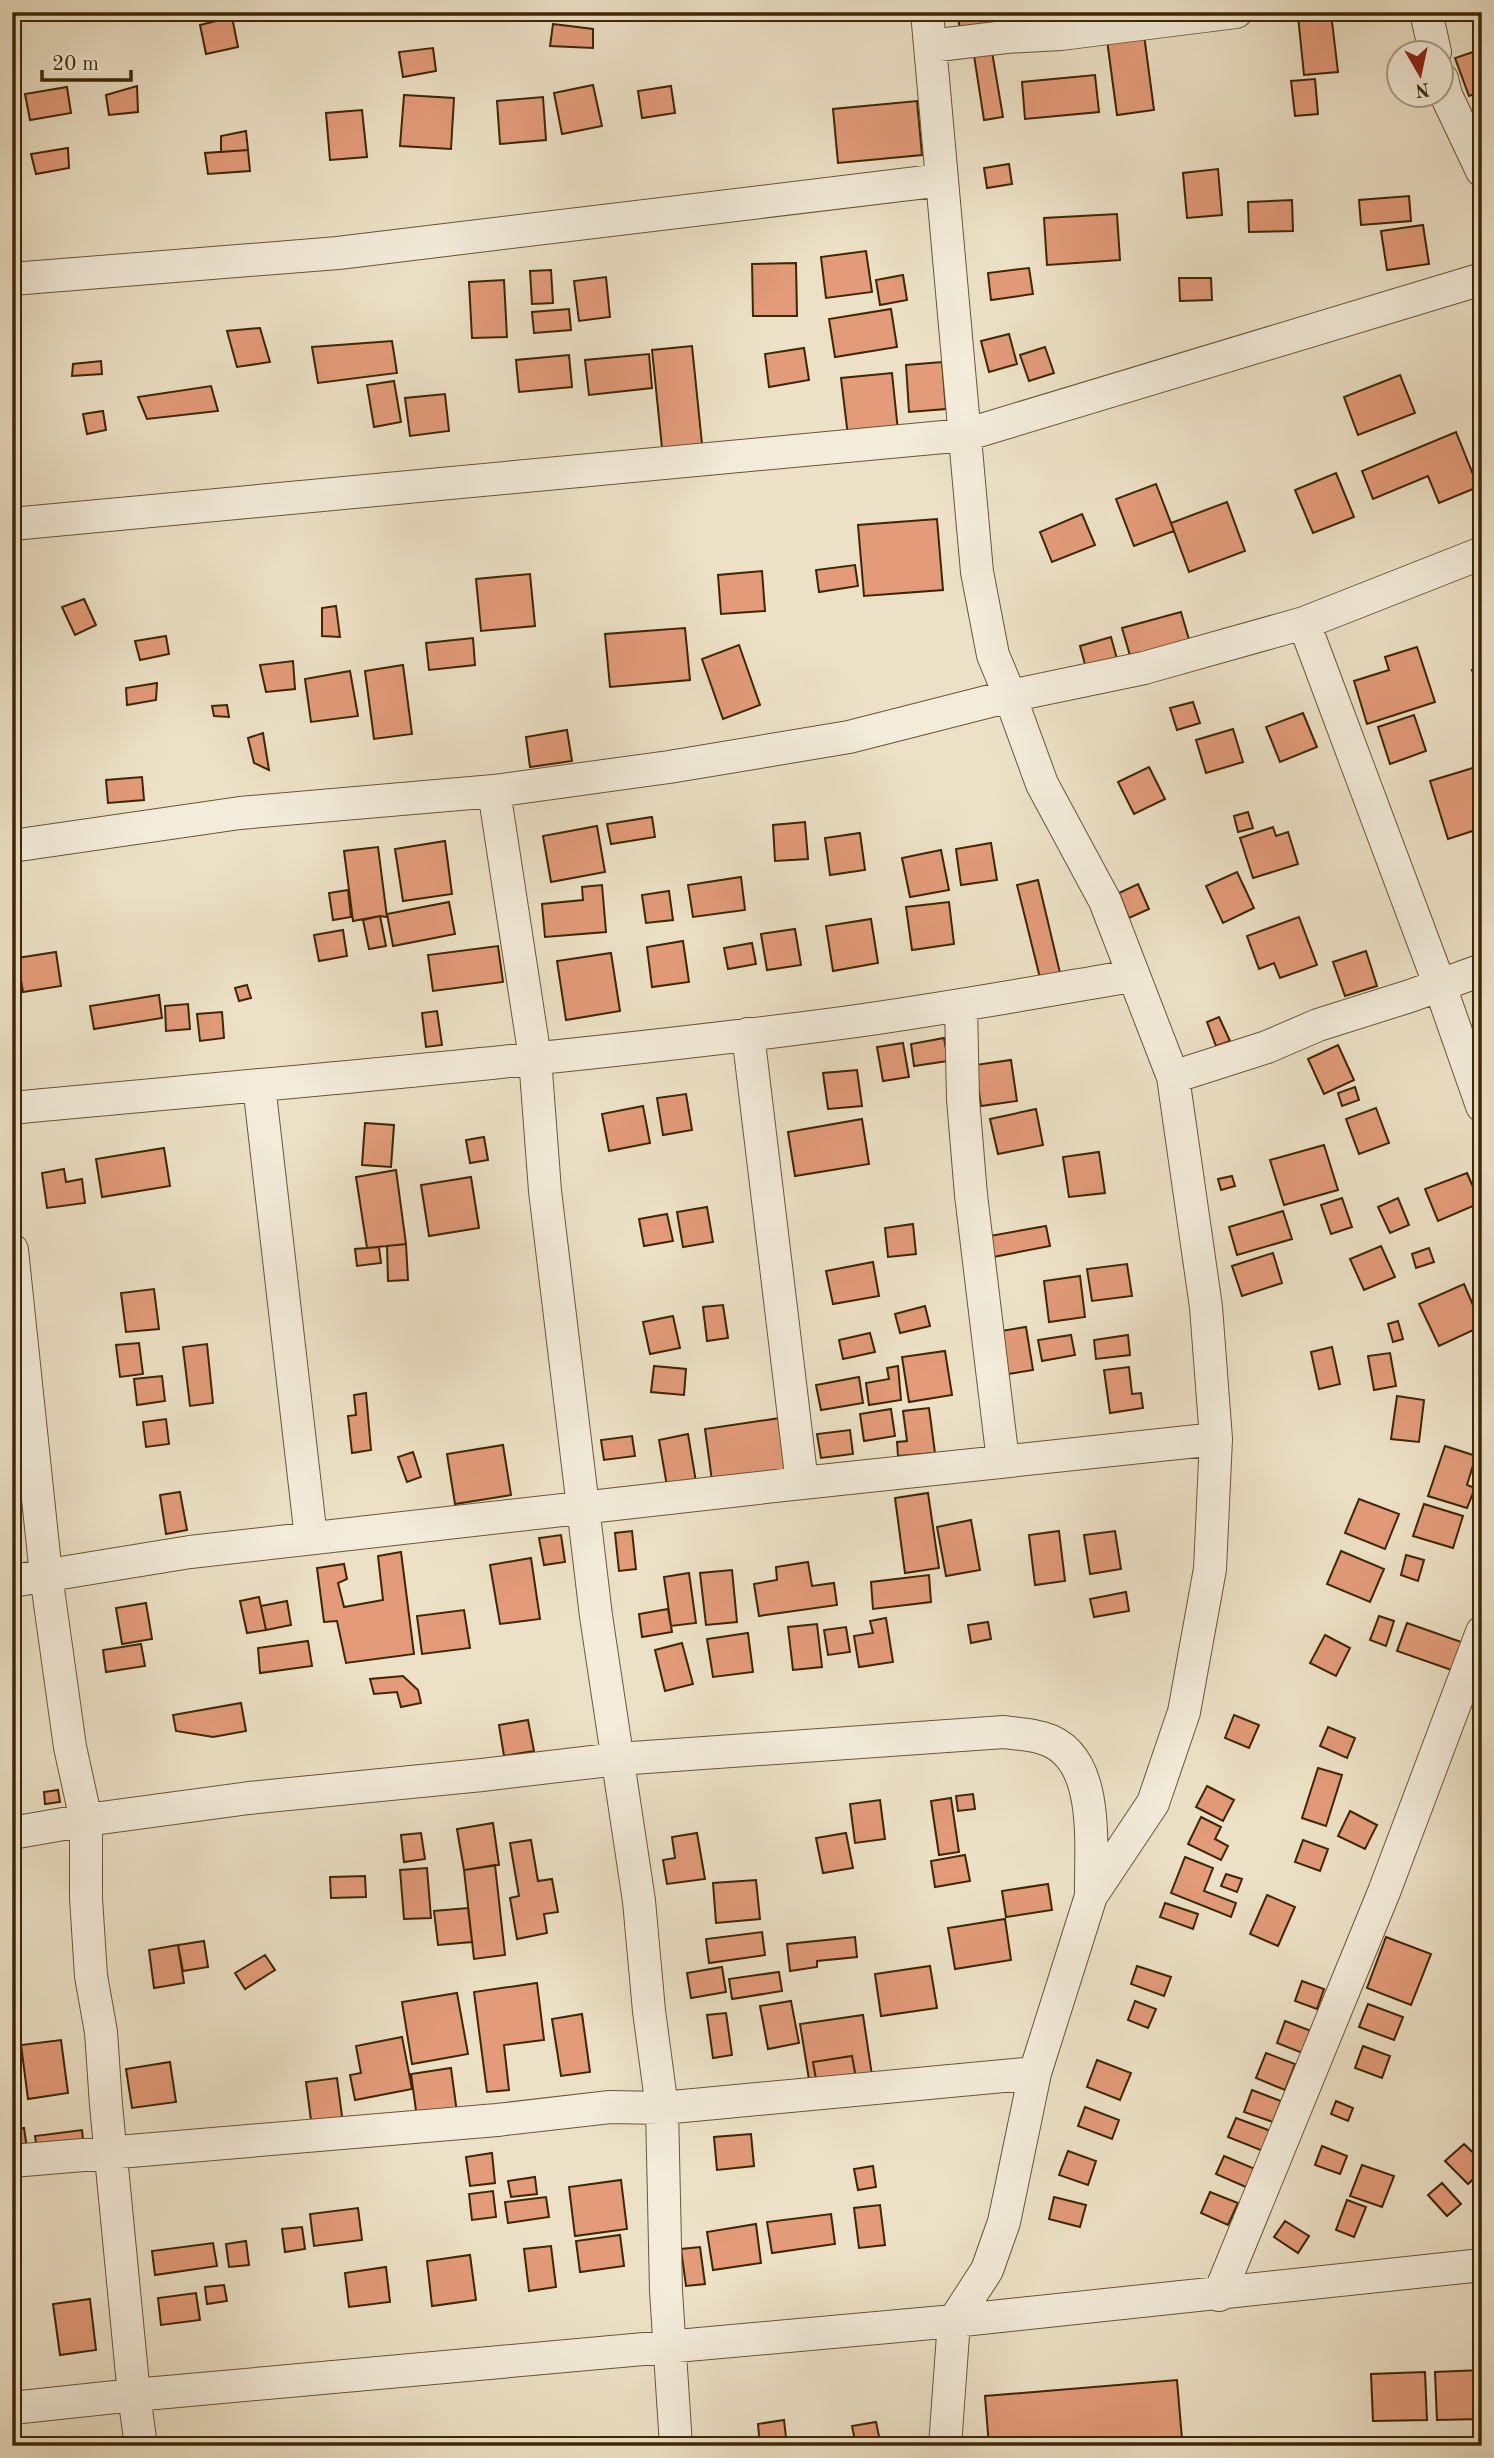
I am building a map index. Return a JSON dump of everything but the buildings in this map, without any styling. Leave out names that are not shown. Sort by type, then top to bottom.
[{"type":"street","points":[[927,12],[977,572],[993,655],[1042,784],[1105,901],[1173,1077],[1206,1307],[1216,1439],[1210,1569],[1184,1712],[1153,1803],[1091,1896],[1035,2073],[1004,2222],[987,2270],[954,2321],[945,2446]]},
{"type":"street","points":[[930,46],[1061,34],[1236,12]]},
{"type":"street","points":[[1426,12],[1431,38]]},
{"type":"street","points":[[1452,108],[1482,171]]},
{"type":"street","points":[[12,279],[338,253],[942,180]]},
{"type":"street","points":[[12,524],[965,435],[1482,279]]},
{"type":"street","points":[[12,846],[240,813],[495,791],[669,767],[849,737],[1010,696],[1144,668],[1304,623],[1482,553]]},
{"type":"street","points":[[1304,623],[1482,1106]]},
{"type":"street","points":[[495,791],[535,1058],[545,1191],[596,1616],[639,1900],[649,2011],[662,2108],[676,2446]]},
{"type":"street","points":[[1173,1077],[1267,1047],[1318,1025],[1482,970]]},
{"type":"street","points":[[12,1108],[535,1058],[748,1034],[961,1005],[1133,975]]},
{"type":"street","points":[[961,1005],[962,1100],[1003,1461]]},
{"type":"street","points":[[748,1034],[802,1483]]},
{"type":"street","points":[[259,1085],[311,1538]]},
{"type":"street","points":[[12,1250],[17,1355],[70,1747],[86,1820],[86,1898],[91,1976],[101,2032],[141,2446]]},
{"type":"street","points":[[12,1581],[190,1552],[1216,1439]]},
{"type":"street","points":[[1219,2295],[1384,1892],[1482,1632]]},
{"type":"street","points":[[12,1833],[248,1798],[618,1759],[1004,1732],[1044,1738],[1072,1755],[1085,1783],[1090,1813],[1091,1896]]},
{"type":"street","points":[[12,2161],[497,2120],[610,2107],[662,2108],[1035,2073]]},
{"type":"street","points":[[12,2408],[954,2321],[1482,2265]]}]
